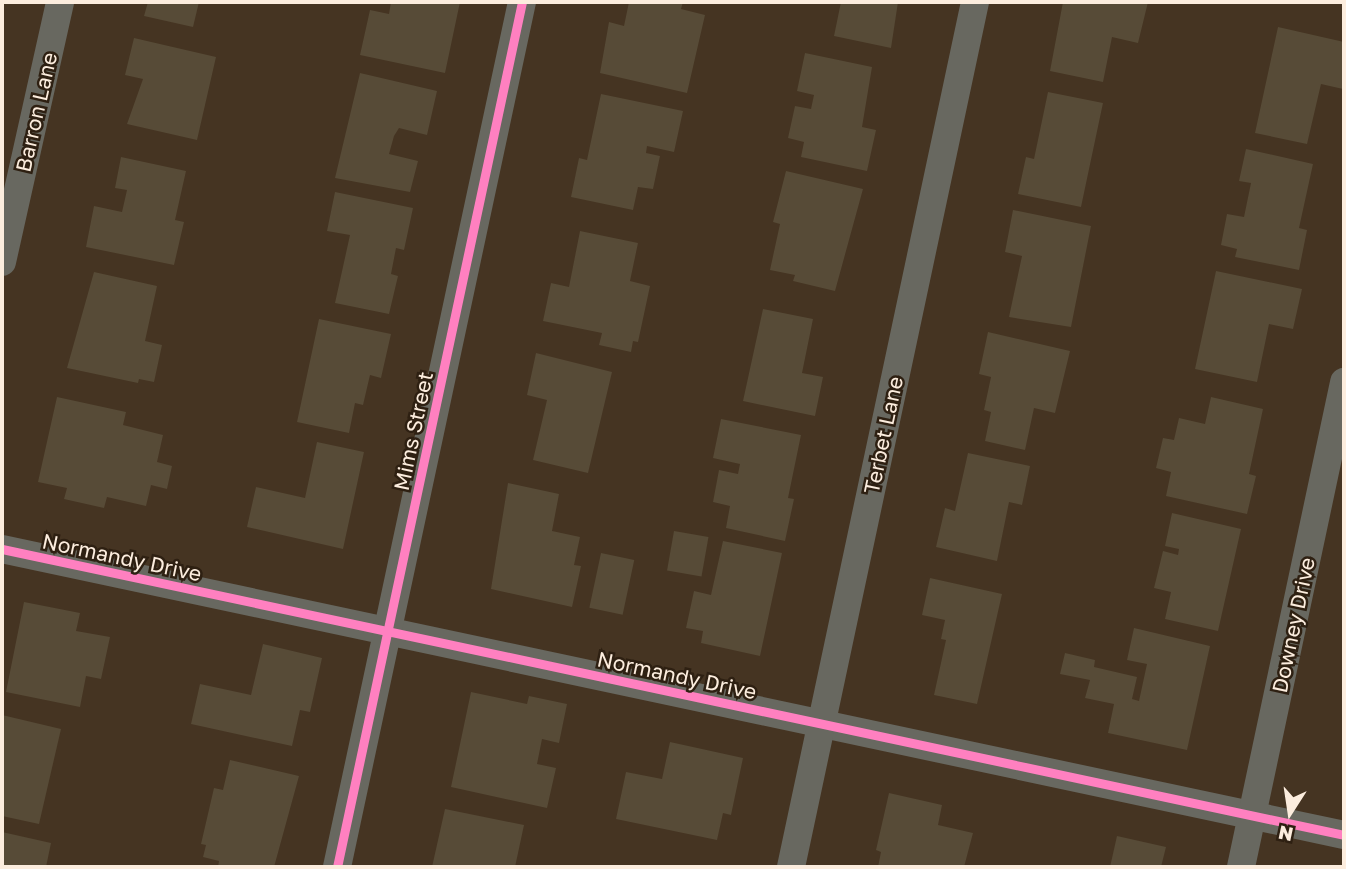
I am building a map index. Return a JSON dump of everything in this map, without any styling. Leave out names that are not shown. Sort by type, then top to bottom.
[{"type":"street","name":"Barron Lane","points":[[2,262],[60,2]]},
{"type":"street","name":"Mims Street","points":[[337,867],[522,2]]},
{"type":"street","name":"Terbet Lane","points":[[791,867],[975,2]]},
{"type":"street","name":"Downey Drive","points":[[1241,867],[1344,382]]},
{"type":"street","name":"Normandy Drive","points":[[2,549],[1344,835]]},
{"type":"building","points":[[148,2],[199,2],[193,27],[144,16]]},
{"type":"building","points":[[391,2],[460,2],[445,73],[360,55],[370,10],[389,14]]},
{"type":"building","points":[[629,2],[683,2],[681,9],[705,15],[687,93],[600,73],[609,22],[624,26]]},
{"type":"building","points":[[841,2],[898,2],[891,48],[834,36]]},
{"type":"building","points":[[1063,2],[1148,2],[1138,43],[1112,37],[1103,82],[1050,71]]},
{"type":"building","points":[[1278,27],[1344,42],[1343,89],[1321,84],[1307,144],[1255,133]]},
{"type":"building","points":[[134,38],[216,57],[197,140],[127,124],[143,79],[125,75]]},
{"type":"building","points":[[805,53],[872,67],[862,127],[876,130],[867,171],[801,157],[804,142],[788,138],[795,106],[811,109],[814,95],[797,91]]},
{"type":"building","points":[[360,73],[437,91],[427,135],[399,128],[389,154],[418,161],[410,192],[335,178]]},
{"type":"building","points":[[1048,92],[1103,103],[1081,207],[1018,194],[1026,157],[1034,159]]},
{"type":"building","points":[[601,94],[683,111],[674,152],[647,146],[646,153],[660,156],[653,189],[638,187],[633,210],[571,197],[579,158],[587,160]]},
{"type":"building","points":[[1246,149],[1313,164],[1299,228],[1307,230],[1299,270],[1235,257],[1237,249],[1221,245],[1227,214],[1244,217],[1251,183],[1239,181]]},
{"type":"building","points":[[121,157],[186,171],[175,220],[184,222],[174,265],[86,247],[94,206],[122,212],[127,190],[115,188]]},
{"type":"building","points":[[786,171],[863,189],[835,291],[793,281],[795,275],[770,270],[780,224],[773,222]]},
{"type":"building","points":[[335,192],[413,208],[404,250],[396,248],[391,274],[398,276],[389,314],[335,303],[350,235],[327,231]]},
{"type":"building","points":[[1013,210],[1091,226],[1071,327],[1009,317],[1022,256],[1005,252]]},
{"type":"building","points":[[580,231],[638,243],[630,281],[650,286],[638,342],[633,341],[631,352],[599,345],[602,333],[543,321],[551,283],[569,287]]},
{"type":"building","points":[[1216,271],[1302,289],[1293,329],[1269,324],[1257,382],[1195,369]]},
{"type":"building","points":[[94,272],[157,286],[145,341],[162,345],[154,382],[139,379],[138,383],[67,368]]},
{"type":"building","points":[[763,309],[813,319],[802,373],[823,377],[815,416],[743,401]]},
{"type":"building","points":[[319,319],[391,334],[381,378],[370,375],[363,405],[355,403],[349,433],[297,422]]},
{"type":"building","points":[[988,332],[1070,351],[1055,413],[1034,408],[1025,450],[985,441],[991,412],[984,410],[991,377],[979,374]]},
{"type":"building","points":[[536,353],[612,372],[588,473],[533,460],[547,400],[527,395]]},
{"type":"building","points":[[57,397],[126,412],[123,425],[163,435],[157,462],[172,466],[167,489],[151,485],[146,506],[107,497],[104,508],[64,499],[67,488],[38,482]]},
{"type":"building","points":[[1211,397],[1263,409],[1249,474],[1256,476],[1247,514],[1166,496],[1171,472],[1156,468],[1163,438],[1174,440],[1179,418],[1205,424]]},
{"type":"building","points":[[721,419],[801,435],[788,498],[794,499],[785,541],[726,528],[730,506],[713,502],[719,470],[738,474],[740,464],[713,458]]},
{"type":"building","points":[[317,442],[364,452],[343,549],[247,527],[256,487],[305,498]]},
{"type":"building","points":[[968,453],[1030,466],[1022,505],[1009,502],[997,561],[936,547],[945,508],[955,511]]},
{"type":"building","points":[[508,483],[559,494],[552,531],[580,537],[574,565],[581,566],[572,607],[491,589]]},
{"type":"building","points":[[1172,513],[1241,529],[1218,631],[1165,619],[1171,592],[1154,588],[1163,551],[1178,555],[1179,549],[1165,546]]},
{"type":"building","points":[[674,531],[708,537],[702,576],[667,570]]},
{"type":"building","points":[[723,541],[782,553],[760,656],[701,643],[703,631],[686,628],[694,591],[711,595]]},
{"type":"building","points":[[601,553],[634,560],[623,615],[589,608]]},
{"type":"building","points":[[930,578],[1002,594],[977,704],[934,695],[946,640],[941,639],[945,620],[922,615]]},
{"type":"building","points":[[24,602],[80,613],[76,631],[110,637],[101,679],[86,676],[80,707],[6,692]]},
{"type":"building","points":[[1134,628],[1210,646],[1187,750],[1108,733],[1114,704],[1085,698],[1090,680],[1060,674],[1065,653],[1095,660],[1094,667],[1137,677],[1132,699],[1139,701],[1147,664],[1127,660]]},
{"type":"building","points":[[263,644],[322,658],[310,712],[300,710],[292,746],[191,724],[200,684],[251,695]]},
{"type":"building","points":[[471,692],[527,704],[529,696],[567,704],[559,743],[542,739],[537,764],[556,768],[547,808],[451,787]]},
{"type":"building","points":[[2,715],[61,729],[39,824],[2,816]]},
{"type":"building","points":[[670,742],[743,758],[731,815],[723,813],[717,840],[616,819],[626,772],[662,779]]},
{"type":"building","points":[[230,760],[299,776],[274,867],[218,867],[219,861],[203,857],[206,845],[201,844],[214,788],[223,790]]},
{"type":"building","points":[[889,793],[942,805],[938,825],[973,833],[964,867],[878,867],[881,852],[876,850]]},
{"type":"building","points":[[445,809],[524,825],[515,867],[432,867]]},
{"type":"building","points":[[2,832],[51,843],[46,867],[2,867]]},
{"type":"building","points":[[1117,836],[1166,847],[1161,867],[1110,867]]},
{"type":"cycle path","points":[[337,867],[522,2]]},
{"type":"cycle path","points":[[2,549],[1344,835]]}]
